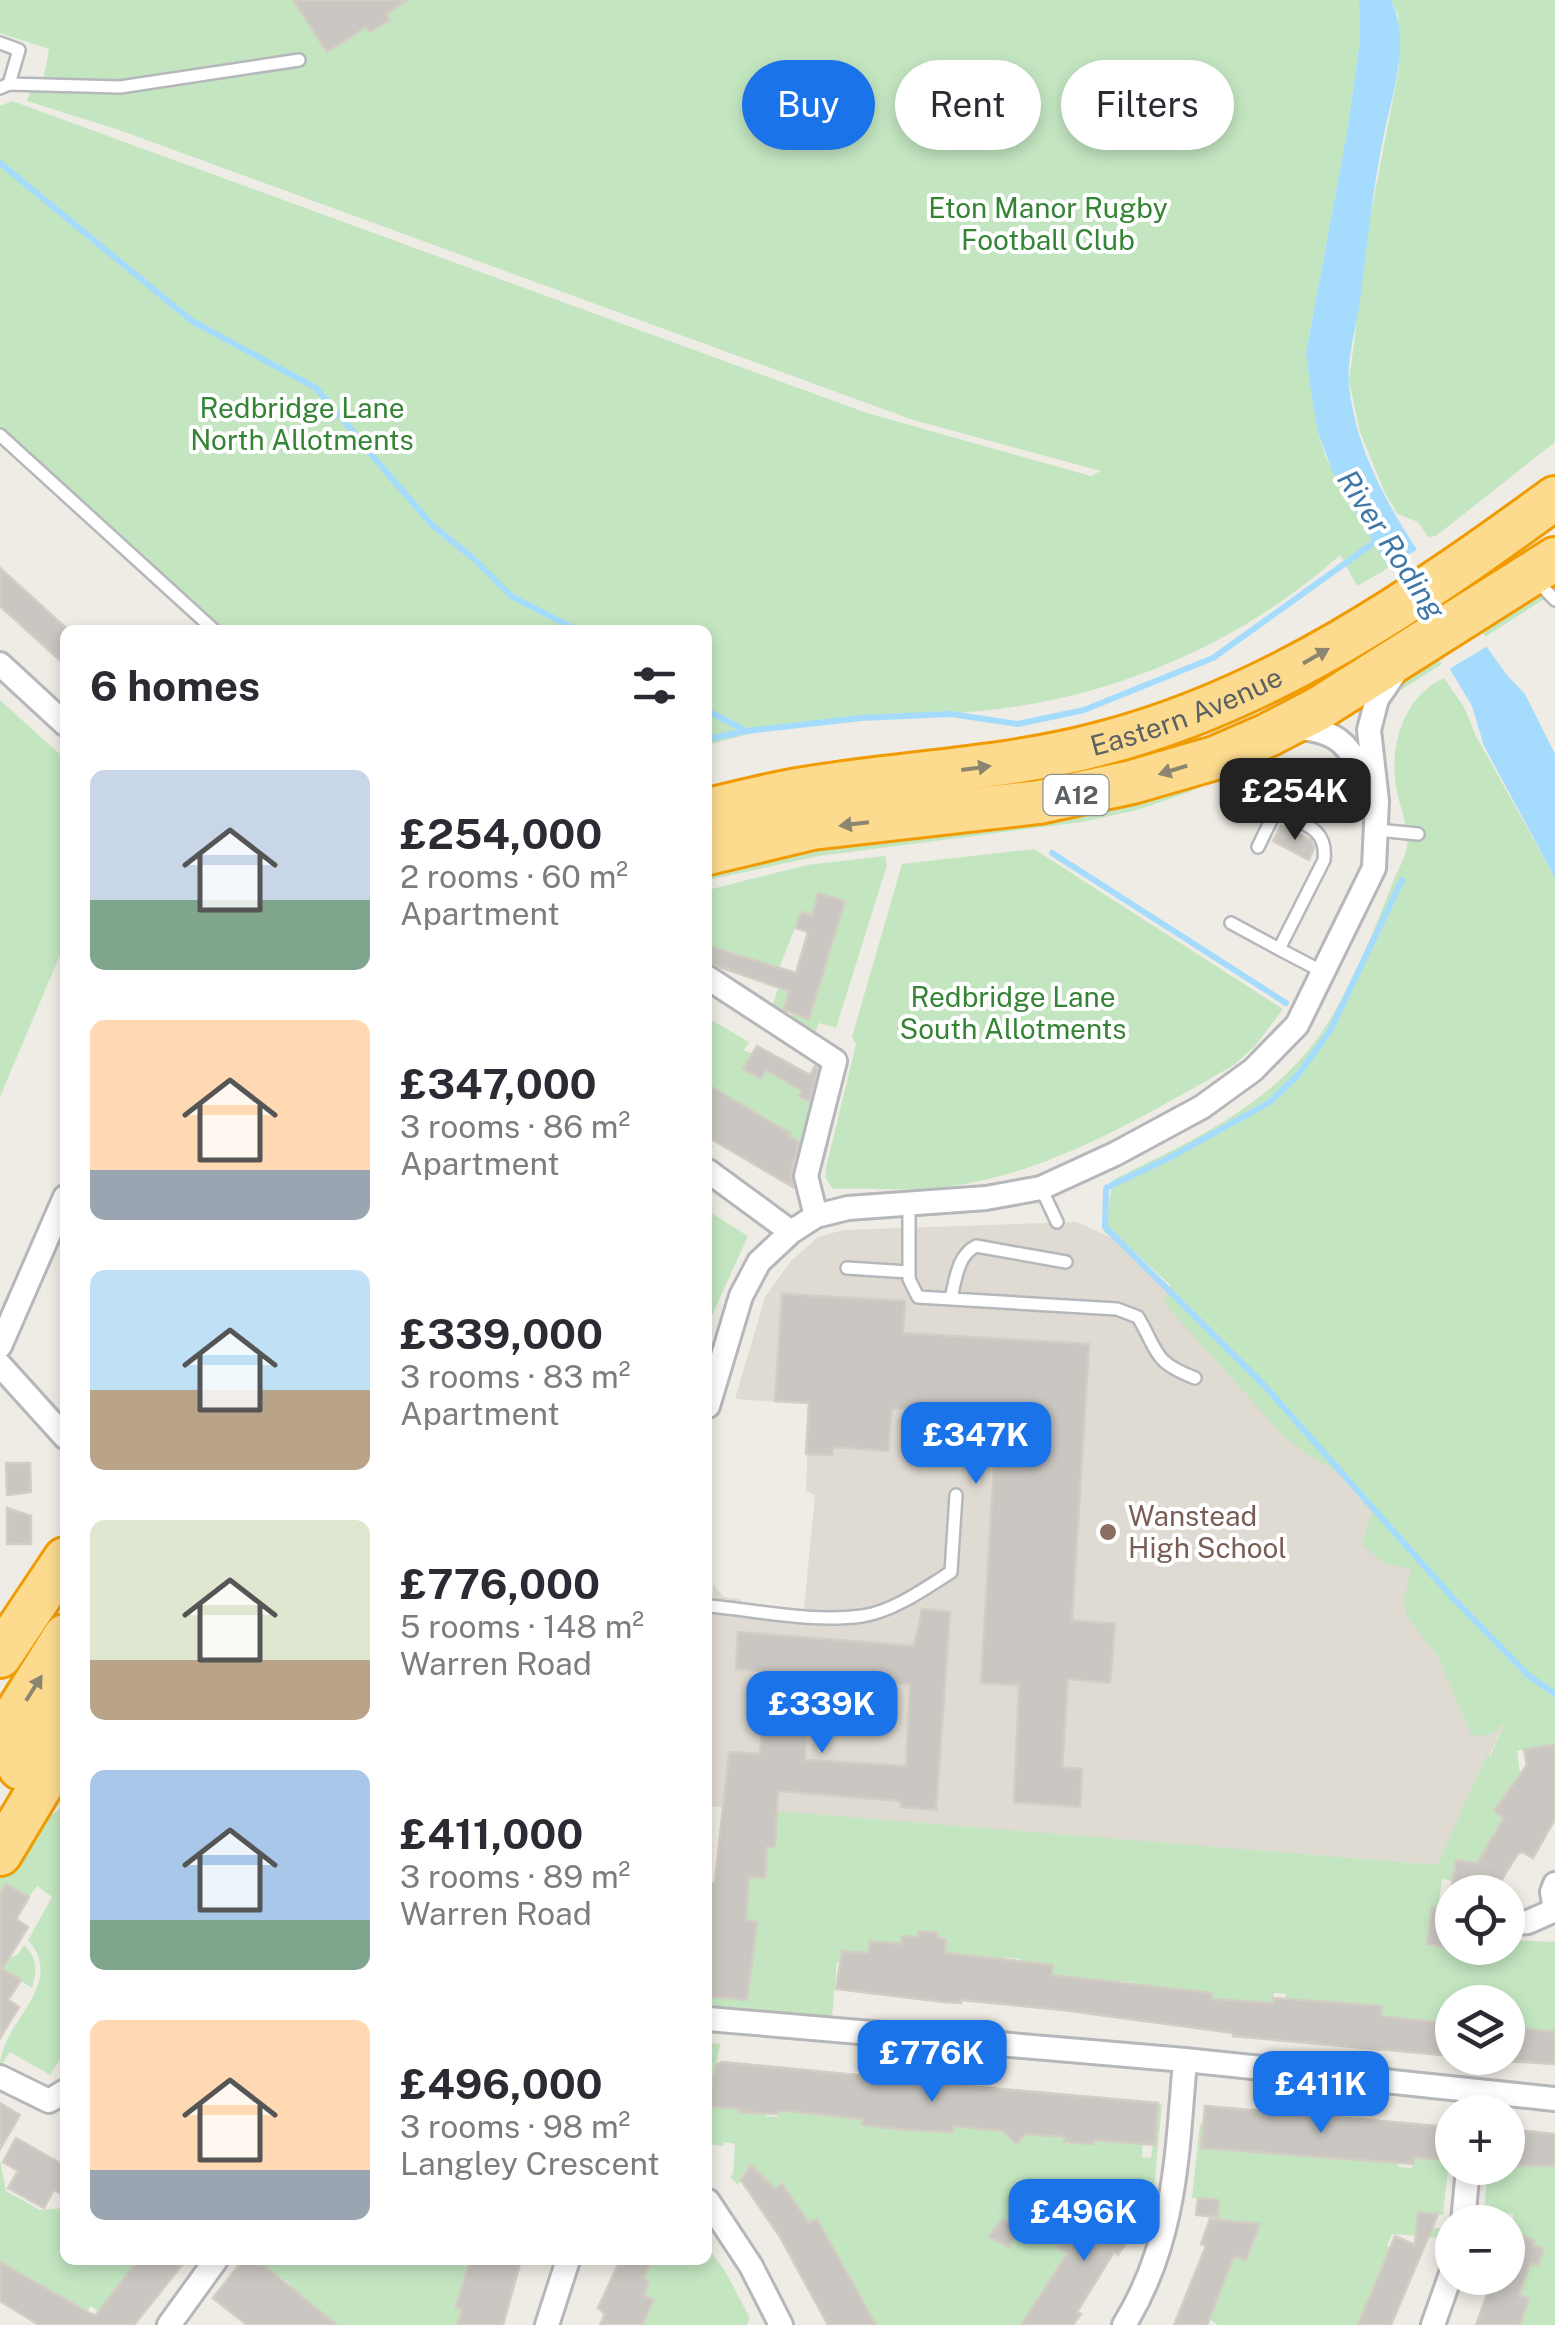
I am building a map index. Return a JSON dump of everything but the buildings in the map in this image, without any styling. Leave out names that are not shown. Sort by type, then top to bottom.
[{"type":"highway","points":[[1498,540],[1543,479],[1555,470]]},
{"type":"highway","name":"Eastern Avenue","points":[[712,809],[804,788],[982,768],[1104,744],[1180,720],[1269,682],[1448,573],[1555,498]]},
{"type":"highway","name":"Eastern Avenue","points":[[712,852],[812,828],[1038,802],[1108,788],[1214,758],[1284,728],[1472,612],[1547,578]]},
{"type":"highway","points":[[0,1656],[60,1567]]},
{"type":"highway","points":[[0,1739],[60,1644]]},
{"type":"highway","points":[[0,1797],[60,1705]]},
{"type":"highway","points":[[0,1854],[60,1754]]},
{"type":"street","points":[[712,1393],[742,1296],[759,1262],[816,1216],[848,1208],[986,1198],[1041,1188],[1202,1107],[1252,1070],[1297,1025],[1374,868],[1377,801],[1370,716],[1386,684],[1416,648]]},
{"type":"street","points":[[0,664],[60,719]]},
{"type":"street","points":[[1284,728],[1312,728],[1337,737],[1354,756],[1377,801]]},
{"type":"street","points":[[712,981],[835,1062],[806,1176],[816,1216]]},
{"type":"street","points":[[712,1174],[792,1232]]},
{"type":"street","points":[[0,1346],[60,1208]]},
{"type":"street","points":[[0,1365],[60,1431]]},
{"type":"street","points":[[1525,1922],[1555,1910],[1555,1884]]},
{"type":"street","points":[[712,2019],[1186,2060],[1435,2096]]},
{"type":"street","points":[[1124,2325],[1156,2264],[1169,2218],[1186,2060]]},
{"type":"street","points":[[0,2077],[50,2101],[60,2094]]},
{"type":"street","points":[[1525,2100],[1555,2099]]},
{"type":"street","points":[[712,2207],[744,2255],[781,2325]]},
{"type":"street","points":[[200,2325],[174,2318],[212,2265]]},
{"type":"street","points":[[547,2325],[566,2265]]},
{"type":"street","points":[[1433,2325],[1444,2295]]},
{"type":"lane","points":[[0,43],[20,50],[4,86],[120,87],[298,60]]},
{"type":"lane","points":[[0,435],[209,625]]},
{"type":"lane","points":[[1258,847],[1276,810],[1318,832],[1326,844],[1324,860],[1279,949]]},
{"type":"lane","points":[[1377,830],[1418,834]]},
{"type":"lane","points":[[1231,923],[1325,973]]},
{"type":"lane","points":[[1041,1188],[1057,1222]]},
{"type":"lane","points":[[909,1204],[908,1272],[918,1297],[1117,1309],[1138,1318],[1154,1353],[1172,1369],[1196,1378]]},
{"type":"lane","points":[[952,1298],[962,1259],[976,1246],[1066,1262]]},
{"type":"lane","points":[[847,1268],[908,1272]]},
{"type":"lane","points":[[712,1606],[812,1616],[864,1616],[892,1604],[952,1572],[956,1495]]},
{"type":"shaded area","name":"Wanstead High School","points":[[1076,1222],[1126,1244],[1301,1415],[1524,1682],[1437,1865],[712,1806],[713,1584],[724,1597],[741,1599],[741,1606],[804,1609],[815,1495],[806,1491],[809,1404],[735,1399],[765,1297],[791,1261],[818,1237],[843,1230]]},
{"type":"green space","points":[[0,0],[1359,0],[1360,41],[1347,132],[1306,353],[1318,433],[1326,458],[1389,568],[1357,586],[1340,555],[1271,609],[1233,632],[1153,670],[1069,696],[997,709],[797,724],[712,744],[712,625],[217,625],[0,427],[0,106],[12,101],[867,413],[1091,476],[1101,471],[913,420],[119,130],[27,101],[33,81],[44,76],[49,49],[0,33]]},
{"type":"green space","points":[[1391,0],[1555,0],[1555,442],[1436,536],[1428,537],[1418,522],[1398,514],[1385,493],[1360,432],[1349,381],[1370,218],[1399,68],[1398,15]]},
{"type":"green space","points":[[1533,591],[1546,598],[1401,690],[1410,674]]},
{"type":"green space","points":[[1444,678],[1464,707],[1476,736],[1555,878],[1555,1744],[1517,1751],[1520,1774],[1530,1782],[1516,1781],[1495,1810],[1504,1818],[1477,1863],[1456,1860],[1454,1875],[1435,1875],[1435,1907],[1427,1943],[1435,1944],[1435,1965],[1525,1965],[1525,1941],[1555,1942],[1555,2032],[1525,2031],[1525,1985],[1435,1985],[1435,2022],[1381,2016],[1381,2006],[1338,2003],[1333,2011],[1334,2002],[1285,2005],[1286,1994],[1274,1993],[1273,2004],[1227,2000],[1211,2007],[1212,1993],[1131,2001],[1132,1982],[1052,1976],[1053,1965],[1020,1959],[1005,1958],[1004,1968],[979,1981],[980,1956],[945,1954],[946,1939],[937,1938],[937,1933],[920,1931],[918,1937],[903,1936],[902,1944],[870,1941],[868,1953],[842,1951],[841,1962],[837,1962],[832,2016],[712,2005],[712,1996],[746,2000],[757,1922],[746,1920],[734,1876],[765,1878],[766,1863],[759,1862],[760,1846],[775,1847],[776,1821],[738,1818],[739,1808],[1437,1865],[1505,1722],[1493,1734],[1472,1736],[1438,1657],[1407,1616],[1404,1600],[1411,1569],[1383,1563],[1362,1544],[1372,1512],[1351,1480],[1308,1455],[1282,1434],[1164,1303],[1170,1285],[1126,1244],[1104,1232],[1113,1180],[1197,1137],[1250,1104],[1296,1064],[1328,1023],[1359,964],[1406,851],[1408,840],[1397,794],[1395,755],[1402,724],[1419,697]]},
{"type":"green space","points":[[0,700],[60,754],[60,955],[0,1097]]},
{"type":"green space","points":[[1263,758],[1187,793],[1137,810],[1082,822],[819,856],[712,879],[712,864]]},
{"type":"green space","name":"Redbridge Lane South Allotments","points":[[1034,849],[1283,1009],[1255,1046],[1234,1065],[1060,1156],[986,1180],[947,1187],[833,1189],[825,1177],[826,1168],[856,1044],[852,1037],[902,864]]},
{"type":"green space","points":[[885,856],[887,865],[836,1028],[819,1023],[814,1036],[770,1012],[779,986],[789,991],[784,1013],[809,1019],[844,901],[818,893],[812,915],[801,913],[779,968],[712,947],[712,889],[807,865]]},
{"type":"green space","points":[[712,1020],[749,1042],[744,1050],[752,1054],[744,1068],[766,1070],[802,1090],[799,1096],[816,1105],[802,1155],[797,1152],[802,1144],[712,1087]]},
{"type":"green space","points":[[712,1214],[748,1236],[712,1316]]},
{"type":"green space","points":[[60,1809],[60,2059],[50,2075],[10,2052],[0,2067],[10,2034],[37,1988],[38,1957],[28,1940],[52,1897],[37,1886],[29,1897],[7,1884],[0,1895],[0,1873],[38,1825]]},
{"type":"green space","points":[[24,1945],[35,1965],[32,1988],[0,1967]]},
{"type":"green space","points":[[712,2043],[720,2044],[712,2085]]},
{"type":"green space","points":[[790,2103],[863,2117],[863,2125],[907,2129],[947,2114],[945,2133],[953,2133],[954,2121],[963,2121],[963,2127],[1011,2131],[1015,2142],[1019,2142],[1024,2124],[1065,2135],[1065,2144],[1093,2144],[1094,2137],[1143,2141],[1142,2157],[1151,2158],[1158,2104],[1162,2104],[1153,2199],[1128,2196],[1119,2212],[1111,2209],[1104,2219],[1093,2212],[1079,2233],[1071,2229],[1059,2248],[1067,2254],[1021,2325],[876,2325],[824,2255],[834,2248],[827,2235],[816,2240],[821,2226],[817,2219],[807,2224],[782,2184],[775,2189],[751,2166],[738,2185],[730,2177],[735,2144],[724,2142],[723,2146],[712,2145],[712,2106],[777,2117],[778,2111],[789,2112]]},
{"type":"green space","points":[[1200,2124],[1202,2149],[1244,2152],[1246,2141],[1250,2151],[1396,2162],[1399,2167],[1412,2168],[1414,2155],[1435,2158],[1435,2185],[1446,2185],[1444,2205],[1435,2205],[1435,2214],[1418,2213],[1417,2226],[1435,2228],[1435,2237],[1392,2234],[1387,2246],[1390,2248],[1358,2325],[1218,2325],[1209,2319],[1234,2256],[1259,2224],[1218,2219],[1218,2200],[1192,2198]]},
{"type":"green space","points":[[0,2160],[6,2191],[40,2210],[60,2208],[60,2265],[132,2265],[139,2270],[103,2315],[91,2306],[84,2316],[0,2261]]},
{"type":"green space","points":[[1525,2165],[1555,2166],[1555,2325],[1520,2325],[1529,2299],[1519,2295],[1525,2295],[1530,2263],[1538,2266],[1544,2249],[1525,2236],[1525,2205],[1485,2205],[1486,2185],[1525,2185]]},
{"type":"green space","points":[[712,2253],[750,2318],[747,2325],[642,2325],[654,2300],[643,2295],[649,2282],[634,2275],[639,2265],[712,2265]]},
{"type":"green space","points":[[264,2265],[464,2265],[472,2269],[456,2306],[472,2312],[457,2325],[337,2325],[288,2288],[290,2284],[279,2276],[261,2300],[256,2296],[273,2272]]},
{"type":"water","name":"River Roding","points":[[1359,0],[1391,0],[1397,16],[1400,50],[1350,355],[1349,383],[1356,423],[1369,462],[1409,538],[1507,675],[1525,694],[1555,754],[1555,878],[1484,746],[1472,706],[1335,478],[1318,433],[1306,353],[1347,132],[1360,41]]},
{"type":"pier","points":[[1421,547],[1491,644],[1446,671],[1384,570]]},
{"type":"waterway","points":[[0,163],[192,321],[316,388],[356,435]]},
{"type":"waterway","points":[[369,452],[432,525],[511,596],[567,625]]},
{"type":"waterway","name":"River Roding","points":[[712,738],[861,718],[951,714],[1018,724],[1084,710],[1213,658],[1379,539]]},
{"type":"waterway","points":[[712,713],[746,731]]},
{"type":"waterway","points":[[1052,853],[1286,1003]]},
{"type":"waterway","points":[[1402,880],[1330,1031],[1297,1076],[1270,1102],[1106,1188],[1105,1227],[1263,1384],[1451,1596],[1528,1675],[1555,1694]]},
{"type":"place","name":"Wanstead High School","points":[[1108,1532]]},
{"type":"park label","name":"Eton Manor Rugby Football Club","points":[[1048,224]]},
{"type":"park label","name":"Redbridge Lane North Allotments","points":[[302,424]]}]
